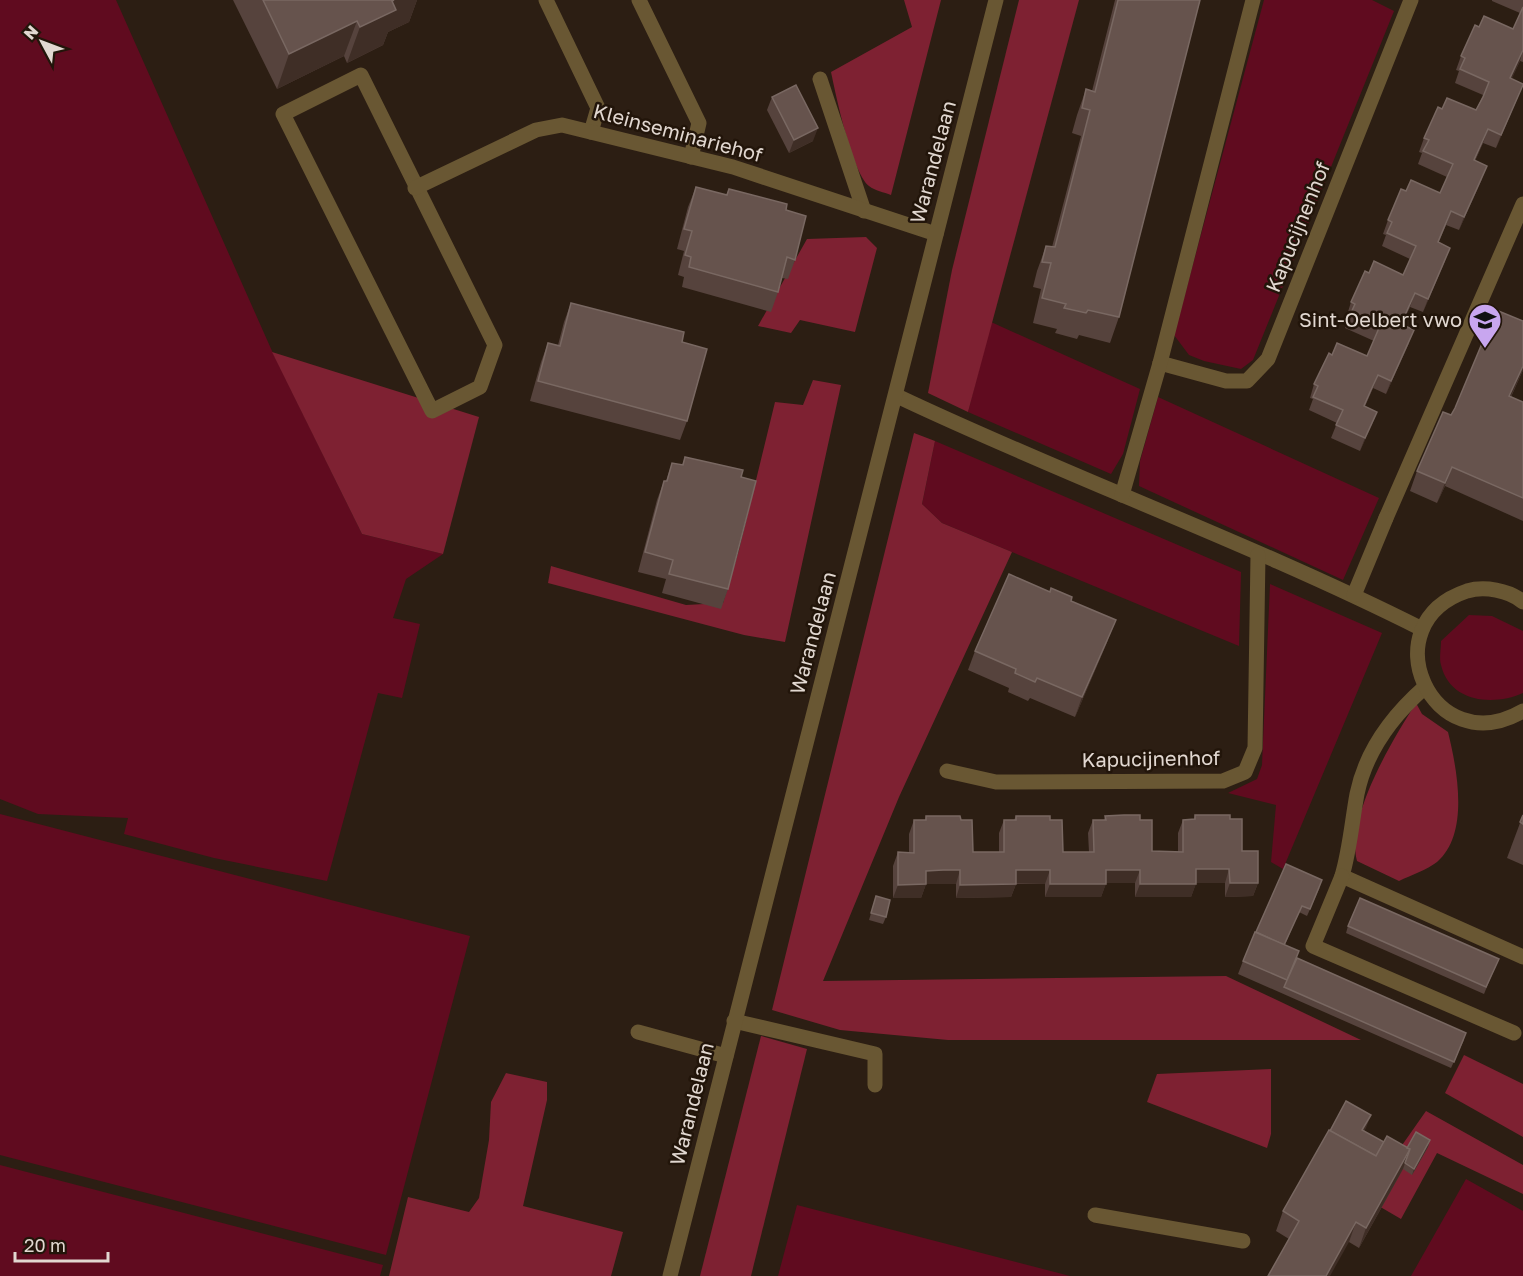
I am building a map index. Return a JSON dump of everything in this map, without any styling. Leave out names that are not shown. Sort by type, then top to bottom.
[{"type":"street","points":[[546,0],[598,108],[591,132]]},
{"type":"street","points":[[639,0],[699,123],[691,156]]},
{"type":"street","name":"Warandelaan","points":[[670,1276],[897,396],[996,0]]},
{"type":"street","points":[[1122,495],[1160,363],[1253,0]]},
{"type":"street","name":"Kapucijnenhof","points":[[1160,363],[1226,381],[1247,381],[1268,359],[1411,0]]},
{"type":"street","points":[[361,75],[415,188],[495,345],[480,387],[432,411],[283,114],[361,75]]},
{"type":"street","points":[[820,79],[864,211]]},
{"type":"street","name":"Kleinseminariehof","points":[[415,188],[536,130],[562,125],[733,167],[936,234]]},
{"type":"street","points":[[1354,595],[1523,204]]},
{"type":"street","points":[[897,396],[1354,595],[1422,629]]},
{"type":"street","name":"Kapucijnenhof","points":[[947,771],[996,782],[1223,781],[1245,772],[1254,748],[1258,555]]},
{"type":"street","points":[[1523,602],[1497,590],[1473,589],[1452,596],[1435,610],[1422,629],[1417,650],[1419,672],[1425,687],[1441,708],[1460,719],[1481,723],[1502,721],[1523,711]]},
{"type":"street","points":[[1425,687],[1391,720],[1366,766],[1358,792],[1342,876],[1313,946],[1514,1033]]},
{"type":"street","points":[[1342,876],[1523,957]]},
{"type":"street","points":[[734,1021],[875,1054],[874,1085]]},
{"type":"street","points":[[638,1032],[726,1056]]},
{"type":"street","points":[[1095,1215],[1243,1241]]},
{"type":"shaded area","points":[[0,0],[116,0],[272,351],[362,534],[443,554],[406,579],[393,618],[420,624],[402,698],[378,693],[327,881],[214,858],[124,834],[128,818],[38,814],[0,799]]},
{"type":"shaded area","points":[[904,0],[941,0],[891,195],[869,186],[857,166],[846,133],[831,72],[912,27]]},
{"type":"shaded area","points":[[1019,0],[1079,0],[968,412],[928,393],[952,270]]},
{"type":"shaded area","points":[[1264,0],[1372,0],[1394,11],[1253,360],[1241,369],[1204,361],[1189,355],[1174,335]]},
{"type":"shaded area","points":[[866,237],[877,248],[855,332],[800,320],[791,333],[758,326],[807,239]]},
{"type":"shaded area","points":[[991,322],[1140,389],[1123,454],[1111,474],[968,412]]},
{"type":"shaded area","points":[[272,352],[479,417],[443,554],[362,534]]},
{"type":"shaded area","points":[[813,380],[841,385],[785,642],[744,635],[548,583],[551,566],[686,605],[723,603],[739,550],[775,402],[803,405]]},
{"type":"shaded area","points":[[1158,397],[1379,498],[1343,580],[1139,486],[1140,461]]},
{"type":"shaded area","points":[[914,433],[935,441],[922,504],[942,523],[1012,552],[899,797],[823,981],[1226,976],[1361,1040],[948,1040],[840,1030],[772,1010]]},
{"type":"shaded area","points":[[935,441],[1241,572],[1239,646],[942,523],[922,504]]},
{"type":"shaded area","points":[[1270,584],[1382,633],[1283,869],[1271,862],[1276,805],[1228,793],[1257,779],[1262,765]]},
{"type":"shaded area","points":[[1469,615],[1492,616],[1523,631],[1523,693],[1499,699],[1475,698],[1463,694],[1446,678],[1440,662],[1441,641]]},
{"type":"shaded area","points":[[1416,703],[1422,714],[1448,732],[1457,782],[1457,818],[1454,835],[1447,850],[1437,862],[1399,881],[1357,861],[1355,843],[1358,823],[1373,779]]},
{"type":"shaded area","points":[[0,814],[470,936],[386,1255],[0,1155]]},
{"type":"shaded area","points":[[761,1036],[807,1049],[751,1276],[700,1276]]},
{"type":"shaded area","points":[[1464,1055],[1523,1084],[1523,1137],[1445,1093]]},
{"type":"shaded area","points":[[1271,1069],[1271,1134],[1267,1148],[1147,1102],[1157,1074]]},
{"type":"shaded area","points":[[506,1073],[547,1082],[547,1100],[523,1206],[623,1232],[611,1276],[389,1276],[408,1197],[469,1212],[479,1198],[489,1140],[491,1102]]},
{"type":"shaded area","points":[[1426,1111],[1523,1165],[1523,1194],[1437,1153],[1401,1219],[1365,1198]]},
{"type":"shaded area","points":[[0,1165],[383,1265],[380,1276],[0,1276]]},
{"type":"shaded area","points":[[1466,1179],[1523,1211],[1523,1276],[1411,1276]]},
{"type":"shaded area","points":[[797,1205],[1070,1276],[778,1276]]},
{"type":"building","points":[[263,0],[394,0],[392,1],[396,10],[360,27],[357,21],[289,54]]},
{"type":"building","points":[[1118,0],[1200,0],[1119,317],[1088,310],[1086,313],[1064,308],[1066,304],[1042,298],[1051,263],[1042,262],[1046,246],[1055,247],[1090,110],[1082,108],[1086,89],[1095,92]]},
{"type":"building","points":[[1523,7],[1523,50],[1510,78],[1523,85],[1501,135],[1488,129],[1474,160],[1487,166],[1464,217],[1451,211],[1438,242],[1450,248],[1428,299],[1415,293],[1401,324],[1414,330],[1391,381],[1378,375],[1364,406],[1377,412],[1365,438],[1336,425],[1343,410],[1313,397],[1318,386],[1314,384],[1329,353],[1332,355],[1337,343],[1367,356],[1379,328],[1350,315],[1355,304],[1351,302],[1365,271],[1369,273],[1374,261],[1403,275],[1416,246],[1387,233],[1392,222],[1388,220],[1401,189],[1406,191],[1411,180],[1440,193],[1453,164],[1423,151],[1429,140],[1424,138],[1438,107],[1442,109],[1447,98],[1476,110],[1483,97],[1489,82],[1460,69],[1465,58],[1461,56],[1475,25],[1479,27],[1484,16],[1513,29]]},
{"type":"building","points":[[796,85],[818,128],[794,140],[772,97]]},
{"type":"building","points":[[696,187],[727,195],[729,189],[787,204],[786,210],[806,216],[795,260],[787,257],[778,292],[689,267],[691,257],[685,255],[692,231],[684,229]]},
{"type":"building","points":[[571,303],[684,332],[682,342],[707,349],[687,421],[538,381],[548,343],[560,346]]},
{"type":"building","points":[[1496,310],[1523,321],[1523,366],[1509,396],[1523,402],[1523,498],[1452,467],[1445,483],[1417,471],[1443,412],[1451,415],[1455,408]]},
{"type":"building","points":[[685,457],[743,470],[741,477],[756,481],[728,589],[669,574],[673,560],[645,552],[664,481],[667,481],[672,463],[683,465]]},
{"type":"building","points":[[1009,574],[1050,592],[1051,588],[1072,597],[1071,601],[1116,620],[1082,697],[1037,678],[1035,682],[1015,673],[1016,669],[975,651]]},
{"type":"building","points":[[1140,815],[1140,820],[1152,820],[1152,851],[1183,852],[1183,820],[1195,819],[1195,815],[1230,815],[1230,819],[1242,819],[1242,851],[1258,851],[1258,883],[1230,883],[1229,869],[1196,869],[1196,884],[1140,884],[1140,870],[1106,870],[1106,884],[1050,884],[1050,870],[1016,870],[1016,884],[960,885],[960,870],[943,870],[926,871],[926,884],[898,885],[898,852],[914,853],[914,820],[926,820],[926,816],[960,816],[961,820],[972,820],[973,852],[1004,852],[1004,820],[1016,820],[1016,816],[1050,816],[1050,820],[1062,820],[1063,852],[1094,852],[1093,820],[1106,820],[1105,816]]},
{"type":"building","points":[[1286,864],[1322,880],[1310,909],[1302,906],[1284,945],[1256,932]]},
{"type":"building","points":[[876,896],[890,900],[886,917],[871,913]]},
{"type":"building","points":[[1360,898],[1499,959],[1486,987],[1348,926]]},
{"type":"building","points":[[1255,932],[1299,951],[1287,980],[1243,961]]},
{"type":"building","points":[[1297,958],[1466,1033],[1454,1062],[1284,987]]},
{"type":"building","points":[[1346,1101],[1371,1115],[1362,1130],[1384,1142],[1376,1156],[1330,1131]]},
{"type":"building","points":[[1329,1130],[1376,1156],[1387,1136],[1410,1149],[1366,1228],[1356,1222],[1326,1276],[1268,1276],[1299,1221],[1283,1211]]},
{"type":"building","points":[[1416,1132],[1430,1140],[1414,1169],[1405,1163],[1410,1149],[1407,1148]]},
{"type":"place","name":"Sint-Oelbert vwo","points":[[1485,349]]}]
